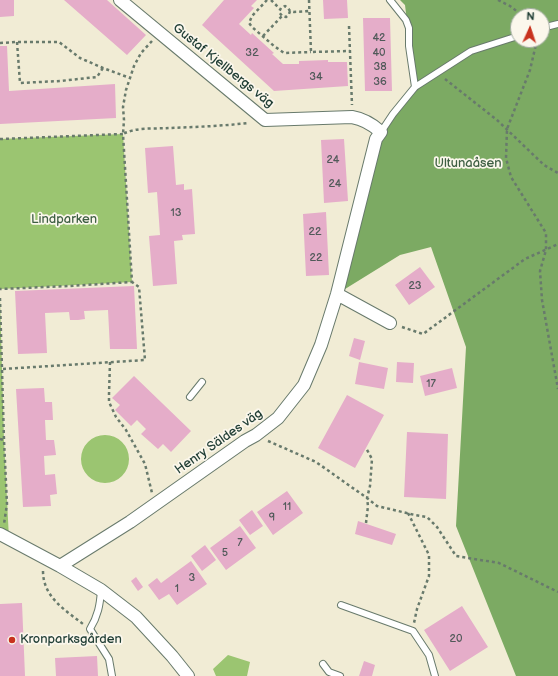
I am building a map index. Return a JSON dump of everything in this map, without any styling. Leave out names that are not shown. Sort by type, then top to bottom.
[{"type":"street","name":"Gustaf Kjellbergs väg","points":[[120,0],[266,120],[352,117],[360,118],[381,132]]},
{"type":"street","name":"Henry Säldes väg","points":[[60,566],[130,522],[149,507],[245,441],[256,436],[278,418],[304,385],[321,345],[337,294],[376,139],[381,132]]},
{"type":"street","points":[[337,294],[390,323]]},
{"type":"street","points":[[2,530],[47,559],[101,590],[136,617],[172,656],[188,676]]},
{"type":"lane","points":[[390,0],[406,20],[409,28],[409,46],[415,87]]},
{"type":"lane","points":[[381,132],[393,114],[415,87],[471,51],[510,39]]},
{"type":"lane","points":[[190,397],[202,382]]},
{"type":"lane","points":[[101,590],[96,618],[90,629],[109,659],[112,676]]},
{"type":"lane","points":[[341,605],[412,631],[429,656],[435,676]]},
{"type":"lane","points":[[323,664],[329,672],[340,676]]},
{"type":"path","points":[[267,0],[256,11],[249,23],[284,53],[350,52]]},
{"type":"path","points":[[271,0],[280,9],[279,12],[282,16]]},
{"type":"path","points":[[309,0],[311,52]]},
{"type":"path","points":[[498,0],[513,8]]},
{"type":"path","points":[[280,9],[285,6],[290,11],[294,12],[309,11]]},
{"type":"path","points":[[263,36],[282,16],[288,16],[290,11]]},
{"type":"path","points":[[349,26],[352,117]]},
{"type":"path","points":[[132,282],[123,134],[123,107],[126,90],[134,66],[141,53],[158,32]]},
{"type":"path","points":[[0,42],[59,42],[80,58],[130,78]]},
{"type":"path","points":[[17,42],[20,82],[60,81],[97,77],[103,68]]},
{"type":"path","points":[[535,48],[530,70],[507,129],[506,158],[511,177],[546,233],[546,250],[540,271],[542,300],[558,389]]},
{"type":"path","points":[[437,72],[497,120],[544,166],[558,173]]},
{"type":"path","points":[[0,139],[123,134],[128,131],[145,129],[231,125],[266,120]]},
{"type":"path","points":[[390,323],[423,334],[526,259],[558,244]]},
{"type":"path","points":[[0,289],[132,282],[139,287],[145,360],[3,370]]},
{"type":"path","points":[[0,298],[4,440],[8,504],[2,530]]},
{"type":"path","points":[[110,362],[109,402],[145,464],[152,493],[149,507]]},
{"type":"path","points":[[256,436],[316,462],[378,506],[427,517],[437,527],[456,556],[499,562],[558,592]]},
{"type":"path","points":[[0,439],[4,440]]},
{"type":"path","points":[[366,448],[372,459],[366,523]]},
{"type":"path","points":[[407,513],[429,555],[429,576],[417,609],[412,631]]},
{"type":"path","points":[[47,559],[43,569],[43,579],[49,594],[59,606],[90,629]]},
{"type":"green space","name":"Ultunaåsen","points":[[400,0],[558,0],[558,676],[516,676],[456,526],[466,347],[431,247],[400,255],[337,294],[375,147],[415,87],[405,5]]},
{"type":"green space","name":"Lindparken","points":[[123,134],[132,282],[0,289],[0,139]]},
{"type":"green space","points":[[0,298],[4,440],[9,539],[0,534]]},
{"type":"green space","points":[[100,435],[110,435],[122,442],[129,454],[129,464],[122,476],[110,483],[100,483],[92,479],[85,472],[81,464],[81,454],[85,446],[92,439]]},
{"type":"green space","points":[[228,655],[250,662],[247,676],[216,676],[213,669]]},
{"type":"building","points":[[0,0],[14,0],[14,16],[0,17]]},
{"type":"building","points":[[64,0],[107,0],[146,35],[127,55]]},
{"type":"building","points":[[224,0],[257,0],[251,6],[254,8],[239,24],[251,35],[252,33],[274,53],[272,54],[283,64],[299,64],[299,61],[328,60],[328,62],[347,62],[348,86],[274,91],[202,25]]},
{"type":"building","points":[[323,0],[347,0],[348,18],[324,19]]},
{"type":"building","points":[[363,18],[390,18],[392,91],[365,91]]},
{"type":"building","points":[[0,46],[7,46],[9,91],[115,84],[116,118],[0,124]]},
{"type":"building","points":[[344,139],[348,201],[324,203],[321,140]]},
{"type":"building","points":[[173,146],[176,185],[184,184],[184,190],[192,189],[195,234],[182,235],[183,240],[174,241],[177,284],[153,286],[149,236],[160,235],[157,192],[148,193],[145,148]]},
{"type":"building","points":[[326,212],[329,275],[306,276],[303,214]]},
{"type":"building","points":[[420,267],[435,287],[409,305],[395,285]]},
{"type":"building","points":[[134,286],[137,349],[110,349],[108,310],[84,311],[85,319],[78,320],[70,320],[69,312],[45,313],[47,353],[18,354],[15,291]]},
{"type":"building","points":[[354,338],[365,341],[360,360],[349,356]]},
{"type":"building","points":[[359,362],[388,368],[384,389],[355,384]]},
{"type":"building","points":[[397,362],[414,363],[413,383],[396,382]]},
{"type":"building","points":[[452,368],[457,388],[425,396],[420,376]]},
{"type":"building","points":[[134,376],[191,431],[171,452],[163,444],[158,449],[141,434],[146,429],[137,420],[131,426],[115,410],[120,405],[112,398]]},
{"type":"building","points":[[44,388],[45,402],[52,402],[53,420],[45,420],[46,440],[54,440],[56,455],[44,456],[45,475],[55,474],[57,494],[50,495],[51,506],[23,507],[16,389]]},
{"type":"building","points":[[347,395],[384,415],[355,468],[318,448]]},
{"type":"building","points":[[407,432],[448,434],[446,499],[404,497]]},
{"type":"building","points":[[287,491],[303,513],[273,535],[257,512]]},
{"type":"building","points":[[252,510],[263,526],[250,535],[239,520]]},
{"type":"building","points":[[358,521],[396,534],[392,545],[355,534]]},
{"type":"building","points":[[240,526],[256,548],[226,570],[210,548]]},
{"type":"building","points":[[205,545],[216,560],[202,571],[191,556]]},
{"type":"building","points":[[191,561],[207,584],[177,605],[169,594],[159,600],[148,585],[157,578],[161,583]]},
{"type":"building","points":[[136,577],[143,587],[138,591],[131,581]]},
{"type":"building","name":"Kronparksgården","points":[[22,603],[25,676],[0,676],[0,604]]},
{"type":"building","points":[[462,606],[488,647],[450,671],[424,630]]},
{"type":"building","name":"Kronparksgården","points":[[97,656],[98,676],[56,676],[55,658]]},
{"type":"building","points":[[364,661],[375,665],[372,676],[359,676]]},
{"type":"place","name":"Kronparksgården","points":[[12,640]]}]
